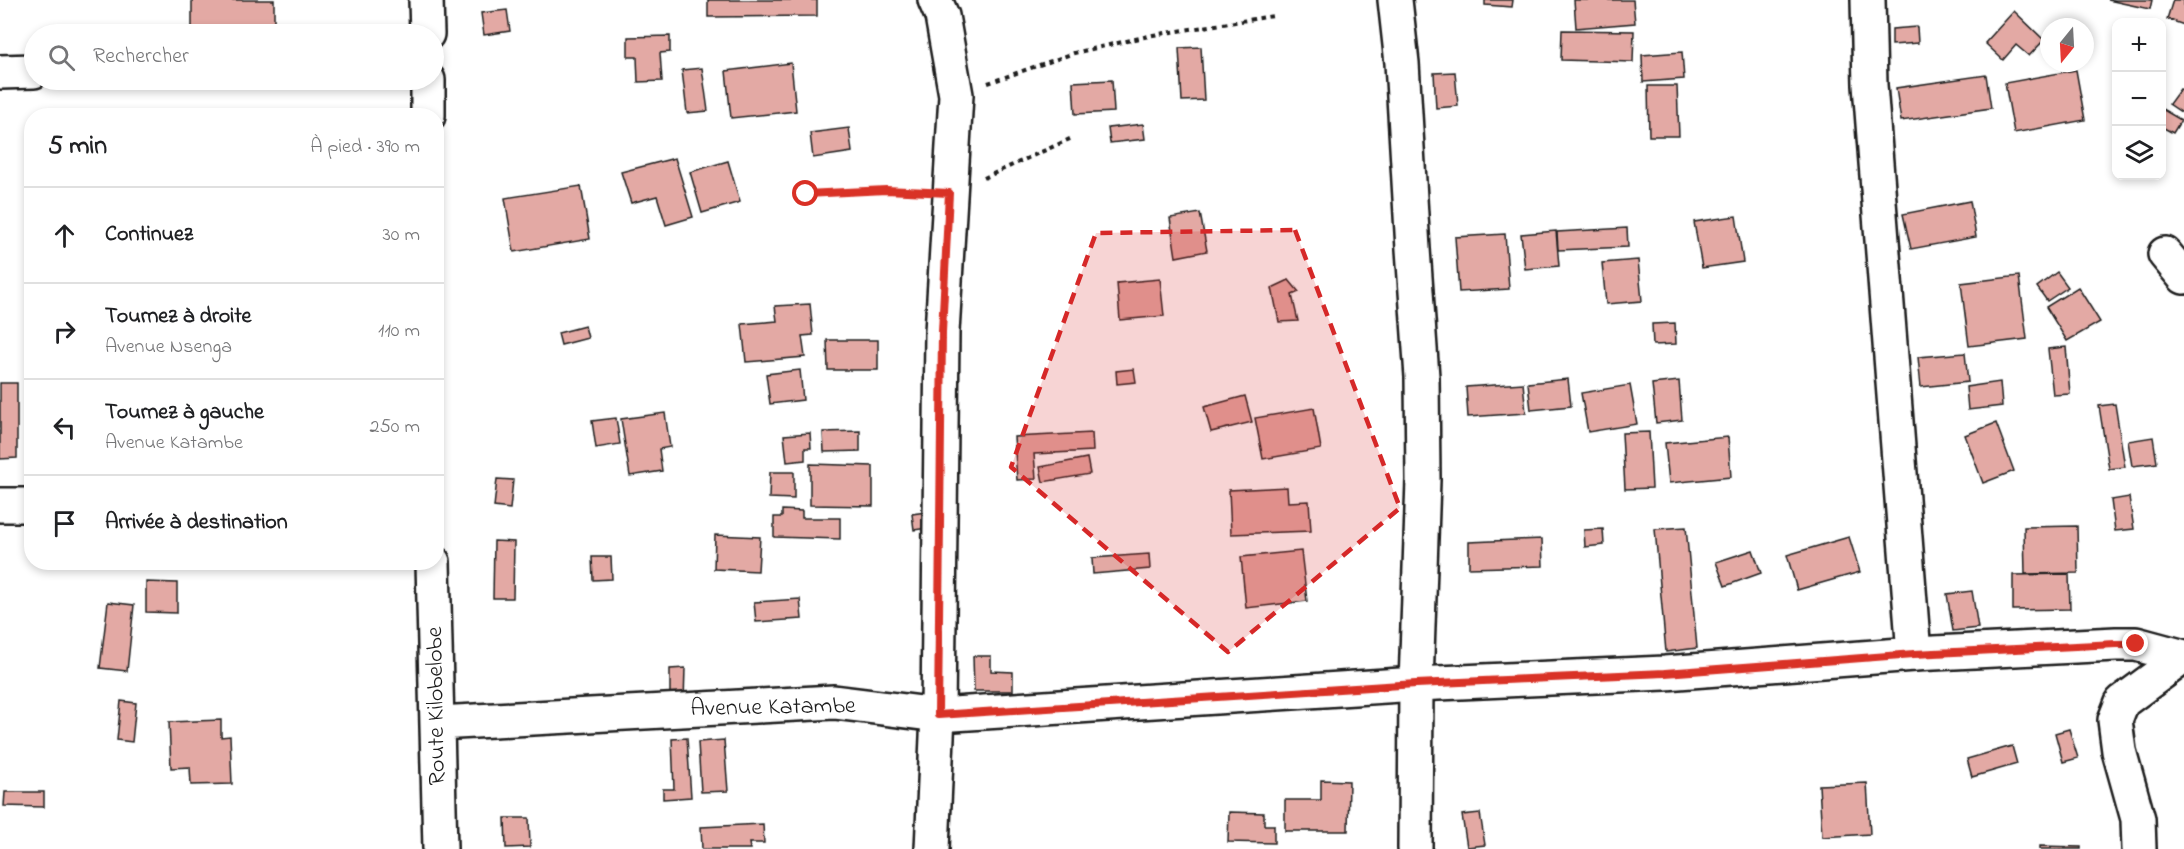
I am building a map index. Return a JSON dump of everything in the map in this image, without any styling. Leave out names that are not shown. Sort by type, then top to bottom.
[{"type":"street","points":[[426,0],[427,24]]},
{"type":"street","points":[[932,849],[938,715],[942,332],[956,95],[942,16],[935,0]]},
{"type":"street","points":[[1395,0],[1402,63],[1422,377],[1423,480],[1416,684],[1415,849]]},
{"type":"street","points":[[1868,0],[1870,85],[1914,654]]},
{"type":"street","points":[[0,72],[24,71]]},
{"type":"street","points":[[428,90],[428,108]]},
{"type":"street","points":[[0,505],[24,505]]},
{"type":"street","name":"Route Kilobelobe","points":[[433,570],[440,849]]},
{"type":"street","name":"Avenue Katambe","points":[[438,723],[834,702],[938,715],[1416,684],[1665,673],[1914,654],[2116,644],[2136,644],[2184,657]]},
{"type":"street","points":[[2139,849],[2138,819],[2119,751],[2115,720],[2122,702],[2184,657]]},
{"type":"path","points":[[956,95],[1074,53],[1153,35],[1274,16]]},
{"type":"path","points":[[806,194],[886,190],[949,193],[1072,138]]},
{"type":"highlighted area","points":[[1295,230],[1400,508],[1228,652],[1011,467],[1096,233]]},
{"type":"building","points":[[192,0],[274,0],[274,24],[192,24]]},
{"type":"building","points":[[708,0],[817,0],[817,16],[708,17]]},
{"type":"building","points":[[1485,0],[1513,0],[1512,7],[1485,5]]},
{"type":"building","points":[[1574,0],[1633,0],[1635,23],[1576,28]]},
{"type":"building","points":[[2108,0],[2152,0],[2150,9]]},
{"type":"building","points":[[2173,0],[2184,0],[2184,25],[2167,19]]},
{"type":"building","points":[[507,10],[510,31],[484,35],[481,13]]},
{"type":"building","points":[[2014,11],[2040,36],[2040,44],[2029,56],[2016,45],[2003,60],[1985,43]]},
{"type":"building","points":[[1917,27],[1918,43],[1892,45],[1892,29]]},
{"type":"building","points":[[1562,30],[1634,31],[1633,62],[1561,60]]},
{"type":"building","points":[[670,36],[670,52],[660,53],[662,81],[638,82],[637,57],[628,57],[628,37]]},
{"type":"building","points":[[1201,47],[1204,100],[1182,101],[1179,48]]},
{"type":"building","points":[[1682,52],[1684,79],[1643,82],[1642,55]]},
{"type":"building","points":[[791,63],[796,111],[731,118],[726,71]]},
{"type":"building","points":[[702,68],[708,111],[687,113],[682,70]]},
{"type":"building","points":[[1455,72],[1458,106],[1436,108],[1434,73]]},
{"type":"building","points":[[2076,72],[2085,120],[2014,133],[2005,83]]},
{"type":"building","points":[[1986,75],[1991,108],[1901,121],[1896,88]]},
{"type":"building","points":[[1112,80],[1114,112],[1075,114],[1073,82]]},
{"type":"building","points":[[1648,86],[1677,86],[1679,136],[1649,136]]},
{"type":"building","points":[[2180,89],[2184,91],[2184,114],[2169,104]]},
{"type":"building","points":[[2166,111],[2181,120],[2173,133],[2166,129]]},
{"type":"building","points":[[1143,124],[1145,139],[1110,143],[1108,128]]},
{"type":"building","points":[[849,128],[852,152],[813,158],[810,133]]},
{"type":"building","points":[[675,158],[693,217],[666,225],[657,196],[631,203],[621,172]]},
{"type":"building","points":[[728,161],[740,202],[702,213],[690,172]]},
{"type":"building","points":[[581,186],[590,239],[514,252],[505,198]]},
{"type":"building","points":[[1970,201],[1976,237],[1911,249],[1903,214]]},
{"type":"building","points":[[1200,213],[1207,251],[1176,257],[1170,218]]},
{"type":"building","points":[[1736,216],[1743,262],[1702,268],[1694,222]]},
{"type":"building","points":[[1627,228],[1628,247],[1558,250],[1557,232]]},
{"type":"building","points":[[1556,231],[1559,266],[1525,269],[1521,234]]},
{"type":"building","points":[[1505,234],[1509,289],[1459,292],[1455,237]]},
{"type":"building","points":[[1638,260],[1642,301],[1606,304],[1602,263]]},
{"type":"building","points":[[2057,272],[2068,287],[2047,301],[2037,287]]},
{"type":"building","points":[[2019,276],[2027,339],[1969,346],[1961,283]]},
{"type":"building","points":[[1160,279],[1164,316],[1120,320],[1117,283]]},
{"type":"building","points":[[1289,280],[1299,292],[1292,295],[1298,321],[1279,322],[1272,288]]},
{"type":"building","points":[[2078,287],[2100,322],[2067,341],[2046,307]]},
{"type":"building","points":[[810,304],[813,335],[802,336],[805,357],[746,362],[742,324],[777,321],[775,306]]},
{"type":"building","points":[[1675,323],[1676,344],[1653,345],[1652,324]]},
{"type":"building","points":[[585,326],[588,338],[561,345],[558,333]]},
{"type":"building","points":[[827,340],[878,340],[878,370],[828,370]]},
{"type":"building","points":[[2066,347],[2070,394],[2053,395],[2048,349]]},
{"type":"building","points":[[1965,353],[1968,382],[1921,387],[1918,357]]},
{"type":"building","points":[[1134,369],[1136,382],[1117,384],[1116,371]]},
{"type":"building","points":[[800,370],[803,400],[770,404],[766,374]]},
{"type":"building","points":[[1568,379],[1571,406],[1531,410],[1528,383]]},
{"type":"building","points":[[1679,381],[1682,420],[1656,423],[1652,384]]},
{"type":"building","points":[[2000,382],[2002,406],[1968,410],[1966,387]]},
{"type":"building","points":[[0,383],[17,383],[17,458],[0,459]]},
{"type":"building","points":[[1523,383],[1526,413],[1468,417],[1466,387]]},
{"type":"building","points":[[1630,385],[1637,424],[1588,432],[1581,393]]},
{"type":"building","points":[[1245,396],[1252,422],[1211,432],[1204,407]]},
{"type":"building","points":[[2115,404],[2125,467],[2109,469],[2099,406]]},
{"type":"building","points":[[1314,408],[1321,449],[1263,459],[1255,418]]},
{"type":"building","points":[[665,413],[670,447],[659,449],[662,471],[630,476],[621,419]]},
{"type":"building","points":[[616,418],[620,444],[596,448],[592,421]]},
{"type":"building","points":[[1996,423],[2014,471],[1983,483],[1965,435]]},
{"type":"building","points":[[860,431],[860,451],[824,452],[823,432]]},
{"type":"building","points":[[1649,432],[1652,488],[1625,489],[1622,433]]},
{"type":"building","points":[[810,433],[811,448],[805,448],[805,460],[787,462],[784,435]]},
{"type":"building","points":[[1092,433],[1093,451],[1034,454],[1036,479],[1017,480],[1014,437]]},
{"type":"building","points":[[1728,437],[1731,477],[1669,483],[1665,443]]},
{"type":"building","points":[[2153,437],[2157,463],[2132,466],[2128,441]]},
{"type":"building","points":[[1087,458],[1090,474],[1043,482],[1040,467]]},
{"type":"building","points":[[810,464],[873,466],[873,506],[810,505]]},
{"type":"building","points":[[770,472],[794,472],[794,499],[769,498]]},
{"type":"building","points":[[497,479],[513,480],[510,509],[494,507]]},
{"type":"building","points":[[1287,487],[1288,502],[1309,501],[1311,531],[1231,534],[1229,490]]},
{"type":"building","points":[[2129,497],[2134,529],[2115,531],[2111,500]]},
{"type":"building","points":[[782,510],[802,511],[802,518],[840,518],[840,539],[774,537],[774,517],[782,517]]},
{"type":"building","points":[[933,511],[935,527],[914,530],[912,514]]},
{"type":"building","points":[[2077,526],[2078,573],[2025,574],[2024,527]]},
{"type":"building","points":[[1686,527],[1697,648],[1666,652],[1655,529]]},
{"type":"building","points":[[1603,529],[1604,545],[1585,547],[1584,530]]},
{"type":"building","points":[[715,535],[760,537],[758,571],[714,569]]},
{"type":"building","points":[[1849,537],[1860,572],[1797,590],[1787,555]]},
{"type":"building","points":[[1542,539],[1543,566],[1469,568],[1469,542]]},
{"type":"building","points":[[494,541],[514,542],[513,598],[493,598]]},
{"type":"building","points":[[1753,550],[1761,573],[1725,586],[1716,562]]},
{"type":"building","points":[[1301,551],[1307,601],[1246,608],[1241,557]]},
{"type":"building","points":[[1149,554],[1150,569],[1093,574],[1092,558]]},
{"type":"building","points":[[592,557],[611,557],[612,579],[593,580]]},
{"type":"building","points":[[2069,574],[2070,609],[2013,610],[2013,575]]},
{"type":"building","points":[[146,582],[177,583],[177,613],[146,612]]},
{"type":"building","points":[[1972,591],[1978,628],[1953,631],[1947,594]]},
{"type":"building","points":[[800,599],[802,619],[756,622],[754,602]]},
{"type":"building","points":[[108,602],[134,605],[127,671],[100,668]]},
{"type":"building","points":[[973,656],[991,656],[991,671],[1013,672],[1013,691],[974,691]]},
{"type":"building","points":[[685,668],[684,701],[670,701],[670,669]]},
{"type":"building","points":[[121,701],[136,703],[132,742],[117,740]]},
{"type":"building","points":[[221,720],[221,737],[230,736],[232,784],[191,785],[190,767],[171,768],[169,722]]},
{"type":"building","points":[[2069,729],[2078,758],[2063,762],[2055,733]]},
{"type":"building","points":[[687,738],[691,797],[663,799],[663,789],[674,789],[672,739]]},
{"type":"building","points":[[724,740],[728,791],[701,792],[698,742]]},
{"type":"building","points":[[2012,746],[2017,764],[1972,777],[1967,759]]},
{"type":"building","points":[[1321,780],[1349,781],[1348,831],[1285,831],[1285,800],[1321,800]]},
{"type":"building","points":[[1867,783],[1870,834],[1822,837],[1819,785]]},
{"type":"building","points":[[5,792],[44,792],[44,807],[4,806]]},
{"type":"building","points":[[1229,812],[1264,813],[1264,825],[1274,825],[1274,843],[1228,842]]},
{"type":"building","points":[[1480,813],[1485,845],[1467,847],[1462,815]]},
{"type":"building","points":[[505,818],[529,818],[530,847],[506,848]]},
{"type":"building","points":[[763,824],[764,843],[749,843],[750,849],[702,849],[701,827]]},
{"type":"building","points":[[2040,846],[2081,847],[2081,849],[2040,849]]},
{"type":"route","points":[[806,194],[886,190],[949,193],[942,332],[938,715],[1416,684],[1665,673],[1914,654],[2136,644]]}]
